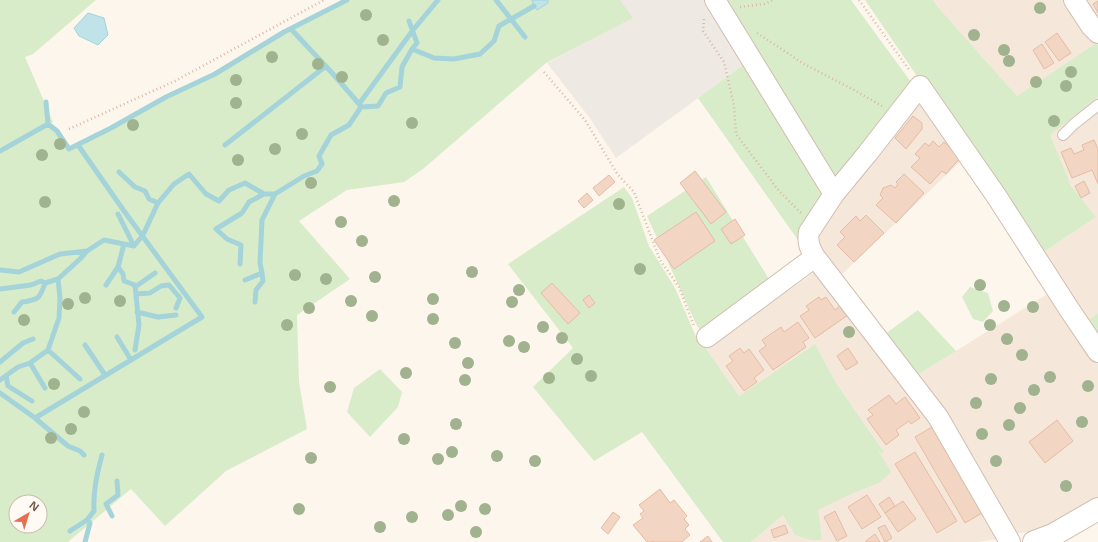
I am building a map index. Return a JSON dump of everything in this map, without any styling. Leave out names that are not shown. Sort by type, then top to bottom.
[{"type":"street","points":[[1074,0],[1091,26],[1098,33]]},
{"type":"street","points":[[713,9],[834,194]]},
{"type":"street","points":[[1010,542],[938,417],[815,257],[809,246],[809,232],[834,194],[898,116],[920,86],[997,197],[1098,352]]},
{"type":"street","points":[[707,337],[815,257]]},
{"type":"street","points":[[1048,540],[1098,509]]},
{"type":"lane","points":[[1063,135],[1098,105]]},
{"type":"path","points":[[69,129],[175,81],[324,0]]},
{"type":"path","points":[[773,0],[764,4],[713,9],[704,31],[724,62],[734,105],[736,134],[779,191],[803,215],[809,232]]},
{"type":"path","points":[[859,0],[920,86]]},
{"type":"path","points":[[752,30],[804,64],[856,91],[898,116]]},
{"type":"path","points":[[544,72],[585,120],[618,175],[634,192],[660,260],[679,287],[699,335],[707,337]]},
{"type":"shaded area","points":[[620,0],[707,0],[746,63],[616,158],[589,117],[547,63],[632,18]]},
{"type":"shaded area","points":[[933,0],[1069,0],[1096,43],[1017,96]]},
{"type":"shaded area","points":[[1077,0],[1098,0],[1098,30]]},
{"type":"shaded area","points":[[919,90],[962,160],[838,278],[814,237]]},
{"type":"shaded area","points":[[1098,97],[1098,313],[1082,325],[1039,255],[1096,217],[1071,186],[1049,135]]},
{"type":"shaded area","points":[[819,269],[934,419],[1005,538],[978,542],[751,542],[783,515],[832,481],[884,452],[836,383],[815,344],[739,396],[705,347],[739,326]]},
{"type":"shaded area","points":[[1049,293],[1098,364],[1098,500],[1051,529],[1012,534],[914,377]]},
{"type":"green space","points":[[0,0],[96,0],[33,54],[25,57],[53,122],[49,124],[57,131],[70,149],[166,97],[215,74],[284,32],[347,0],[620,0],[633,18],[546,63],[423,169],[404,182],[347,190],[299,221],[350,279],[297,315],[299,382],[307,429],[226,471],[165,526],[131,489],[68,542],[0,542]]},
{"type":"green space","points":[[722,0],[851,0],[911,82],[835,187]]},
{"type":"green space","points":[[865,0],[933,0],[1017,96],[1096,43],[1098,45],[1098,97],[1050,135],[1071,186],[1096,217],[1039,255]]},
{"type":"green space","points":[[746,63],[831,198],[800,243],[698,98]]},
{"type":"green space","points":[[706,177],[772,284],[702,331],[697,326],[647,216]]},
{"type":"green space","points":[[624,187],[632,198],[649,246],[675,288],[700,346],[705,347],[739,396],[815,344],[836,383],[884,452],[881,454],[878,450],[891,472],[879,483],[853,493],[818,510],[822,540],[811,540],[795,535],[783,515],[751,542],[723,542],[642,432],[594,461],[533,387],[573,348],[508,264]]},
{"type":"green space","points":[[970,287],[988,293],[993,311],[983,322],[973,319],[962,297]]},
{"type":"green space","points":[[918,310],[956,351],[914,377],[885,334]]},
{"type":"green space","points":[[1098,313],[1098,349],[1082,325]]},
{"type":"green space","points":[[380,369],[402,392],[398,407],[370,437],[347,412],[354,388]]},
{"type":"water","points":[[532,0],[548,0],[548,3],[537,10]]},
{"type":"water","points":[[88,13],[104,18],[108,35],[98,45],[79,36],[74,28]]},
{"type":"building","points":[[1098,1],[1098,13],[1093,4]]},
{"type":"building","points":[[1057,33],[1071,53],[1059,61],[1045,42]]},
{"type":"building","points":[[1042,44],[1054,63],[1044,69],[1033,50]]},
{"type":"building","points":[[913,116],[922,123],[922,129],[906,149],[895,138]]},
{"type":"building","points":[[1094,140],[1098,149],[1098,184],[1092,170],[1072,178],[1061,152],[1071,148],[1074,154],[1084,150],[1082,145]]},
{"type":"building","points":[[933,141],[939,147],[944,142],[961,157],[946,174],[942,171],[930,184],[911,167],[920,158],[915,154],[925,143],[929,146]]},
{"type":"building","points":[[695,171],[726,212],[711,224],[680,183]]},
{"type":"building","points":[[904,174],[924,193],[896,223],[876,205],[883,198],[880,195],[883,188],[891,185],[895,188],[898,184],[896,182]]},
{"type":"building","points":[[609,175],[615,182],[599,196],[593,188]]},
{"type":"building","points":[[1084,181],[1090,193],[1081,198],[1075,186]]},
{"type":"building","points":[[587,193],[593,200],[584,208],[578,201]]},
{"type":"building","points":[[696,212],[715,241],[674,269],[654,240]]},
{"type":"building","points":[[866,215],[884,233],[854,262],[837,245],[845,237],[840,232],[856,216],[860,221]]},
{"type":"building","points":[[735,219],[745,235],[731,244],[721,229]]},
{"type":"building","points":[[552,283],[580,313],[568,324],[541,293]]},
{"type":"building","points":[[589,295],[595,303],[589,308],[583,300]]},
{"type":"building","points":[[819,297],[821,300],[826,297],[835,310],[841,305],[848,315],[815,338],[800,316],[809,310],[806,306]]},
{"type":"building","points":[[798,322],[809,338],[803,342],[806,347],[773,370],[759,351],[766,346],[762,340],[781,327],[784,332]]},
{"type":"building","points":[[740,348],[744,353],[749,349],[764,370],[754,378],[757,382],[744,391],[726,366],[733,361],[729,356]]},
{"type":"building","points":[[848,348],[858,363],[846,370],[837,356]]},
{"type":"building","points":[[889,395],[896,404],[905,397],[920,418],[911,424],[909,421],[896,430],[899,435],[886,445],[867,419],[873,415],[868,410]]},
{"type":"building","points":[[1057,420],[1073,441],[1045,463],[1029,442]]},
{"type":"building","points":[[932,427],[982,513],[965,523],[915,437]]},
{"type":"building","points":[[915,452],[957,521],[937,533],[895,464]]},
{"type":"building","points":[[660,489],[670,503],[674,500],[687,516],[684,519],[689,525],[685,529],[690,535],[682,542],[647,542],[633,525],[643,518],[640,514],[644,511],[639,505]]},
{"type":"building","points":[[867,495],[881,517],[862,529],[848,507]]},
{"type":"building","points":[[889,497],[895,506],[885,513],[879,504]]},
{"type":"building","points":[[903,501],[916,519],[898,532],[885,513]]},
{"type":"building","points":[[835,511],[847,536],[837,541],[824,517]]},
{"type":"building","points":[[613,512],[620,517],[608,534],[601,528]]},
{"type":"building","points":[[785,525],[788,533],[774,538],[771,530]]},
{"type":"building","points":[[885,525],[892,538],[885,542],[878,528]]},
{"type":"building","points":[[875,534],[880,542],[866,542],[866,541]]},
{"type":"building","points":[[708,536],[712,542],[700,542]]},
{"type":"waterway","points":[[0,151],[48,124],[57,131],[69,149],[111,128],[166,97],[215,74],[284,32],[347,0]]},
{"type":"waterway","points":[[359,104],[413,30],[438,0]]},
{"type":"waterway","points":[[496,0],[525,37]]},
{"type":"waterway","points":[[0,270],[19,272],[60,254],[87,251],[104,240],[134,246],[143,235],[158,203],[174,184],[189,174],[206,194],[219,201],[229,190],[245,183],[264,194],[275,194],[304,176],[317,171],[322,164],[319,156],[331,135],[349,125],[361,107],[378,106],[386,93],[400,87],[402,67],[412,49],[434,58],[454,59],[480,54],[494,41],[499,26],[534,6]]},
{"type":"waterway","points":[[409,21],[417,43],[412,49]]},
{"type":"waterway","points":[[291,29],[360,105]]},
{"type":"waterway","points":[[225,145],[326,66]]},
{"type":"waterway","points":[[46,102],[48,124]]},
{"type":"waterway","points":[[35,418],[202,317],[124,211],[78,145]]},
{"type":"waterway","points":[[119,172],[135,187],[145,191],[149,199],[158,203]]},
{"type":"waterway","points":[[240,264],[241,245],[227,239],[216,229],[242,213],[249,202],[264,194]]},
{"type":"waterway","points":[[245,280],[262,273],[260,263],[262,220],[275,194]]},
{"type":"waterway","points":[[118,214],[134,246]]},
{"type":"waterway","points":[[124,244],[118,267],[123,274],[124,281],[135,285],[139,325],[135,350]]},
{"type":"waterway","points":[[0,380],[18,367],[30,363],[48,350],[59,318],[60,298],[58,279],[87,251]]},
{"type":"waterway","points":[[106,285],[118,267]]},
{"type":"waterway","points":[[135,287],[155,273]]},
{"type":"waterway","points":[[255,302],[256,290],[263,281],[262,273]]},
{"type":"waterway","points":[[0,289],[31,285],[41,281],[45,283],[58,279]]},
{"type":"waterway","points":[[14,312],[22,302],[38,298],[45,283]]},
{"type":"waterway","points":[[136,294],[150,293],[161,286],[169,285],[180,298],[176,308]]},
{"type":"waterway","points":[[137,312],[158,317],[176,315]]},
{"type":"waterway","points":[[117,337],[131,360]]},
{"type":"waterway","points":[[0,362],[23,343],[33,339]]},
{"type":"waterway","points":[[85,345],[105,375]]},
{"type":"waterway","points":[[48,350],[80,379]]},
{"type":"waterway","points":[[30,363],[45,388]]},
{"type":"waterway","points":[[6,376],[8,386],[32,401]]},
{"type":"waterway","points":[[0,393],[35,418],[68,446],[80,451],[84,455]]},
{"type":"waterway","points":[[70,531],[87,520],[94,511],[94,496],[98,469],[102,455]]},
{"type":"waterway","points":[[112,516],[106,504],[118,495],[117,481]]},
{"type":"waterway","points":[[85,542],[90,523],[87,520]]}]
